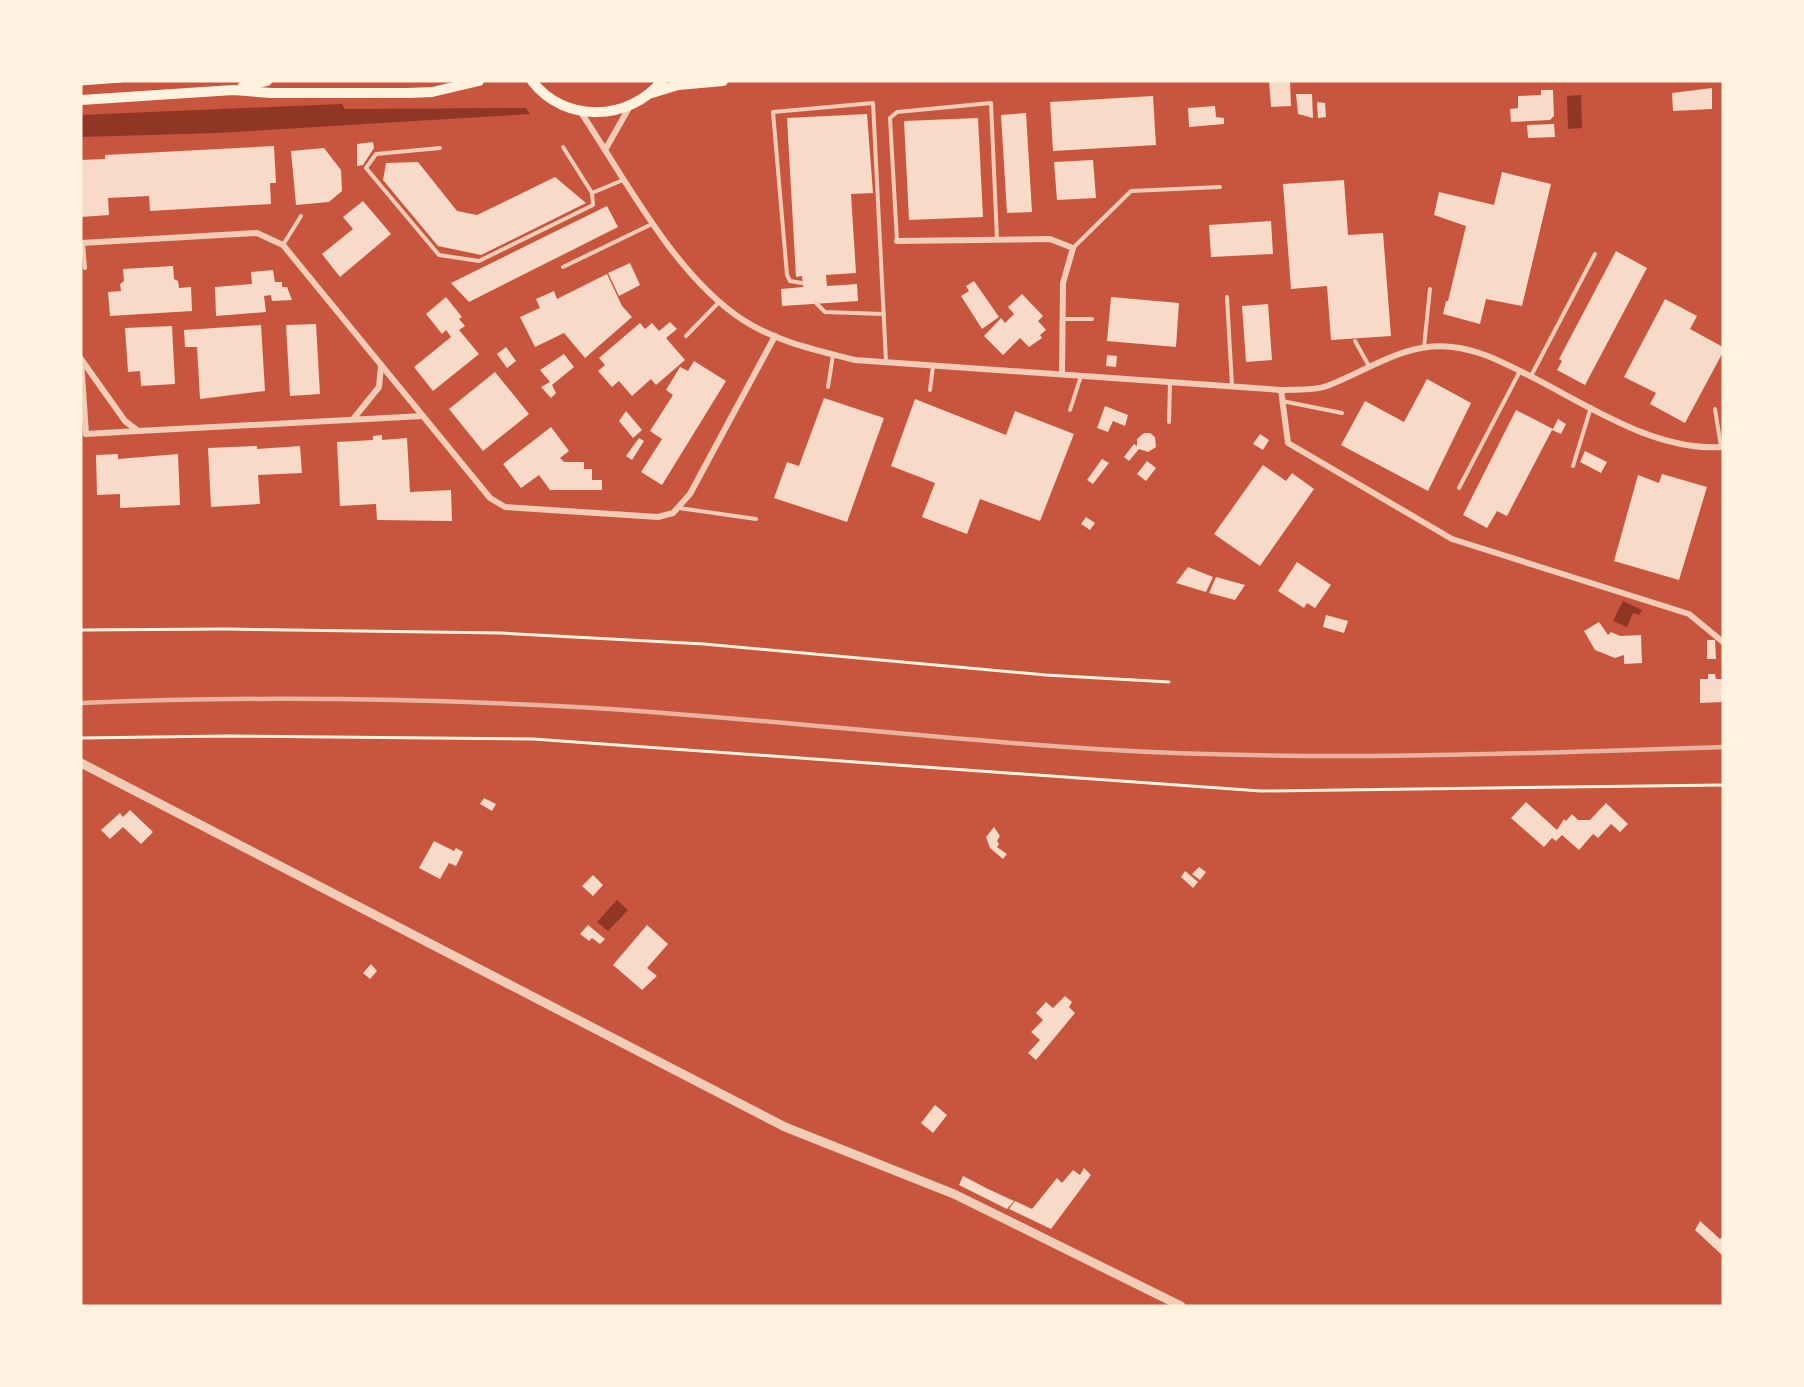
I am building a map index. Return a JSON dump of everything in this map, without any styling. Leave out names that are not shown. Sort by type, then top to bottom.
[{"type":"main road","points":[[233,90],[267,81]]},
{"type":"main road","points":[[81,100],[233,90],[271,93],[432,92],[479,81]]},
{"type":"main road","points":[[522,81],[533,83],[556,102],[580,111],[605,112],[630,106],[652,93],[678,85],[723,81]]},
{"type":"main road","points":[[652,93],[662,81]]},
{"type":"street","points":[[605,150],[630,106]]},
{"type":"street","points":[[580,111],[653,224],[696,279],[742,320],[814,351],[855,360],[1281,390],[1324,387],[1369,367],[1424,347],[1449,346],[1483,352],[1646,434],[1701,449],[1722,447]]},
{"type":"street","points":[[82,243],[257,233],[283,244],[490,498],[506,507],[658,517],[674,513],[690,494],[775,336]]},
{"type":"street","points":[[897,241],[1050,239],[1073,248],[1063,283],[1062,374]]},
{"type":"street","points":[[81,359],[86,434],[423,416]]},
{"type":"street","points":[[81,359],[125,421],[138,431]]},
{"type":"street","points":[[353,419],[379,387],[381,365]]},
{"type":"street","points":[[1281,390],[1288,443],[1452,539],[1689,614],[1723,642]]},
{"type":"street","points":[[81,762],[649,1059],[785,1127],[954,1194],[1181,1306]]},
{"type":"lane","points":[[897,241],[890,118],[897,112],[991,103],[997,239]]},
{"type":"lane","points":[[802,283],[790,281],[787,274],[773,112],[873,104],[886,362]]},
{"type":"lane","points":[[440,148],[376,154],[366,168],[439,255],[479,261],[593,205],[592,193],[562,147]]},
{"type":"lane","points":[[592,193],[623,180]]},
{"type":"lane","points":[[1073,248],[1131,191],[1220,187]]},
{"type":"lane","points":[[283,244],[301,216]]},
{"type":"lane","points":[[563,267],[653,224]]},
{"type":"lane","points":[[82,243],[85,268]]},
{"type":"lane","points":[[1530,376],[1595,254]]},
{"type":"lane","points":[[1424,347],[1430,289]]},
{"type":"lane","points":[[1227,297],[1232,386]]},
{"type":"lane","points":[[686,336],[721,301]]},
{"type":"lane","points":[[816,303],[825,312],[884,314]]},
{"type":"lane","points":[[1063,319],[1092,318]]},
{"type":"lane","points":[[1355,341],[1369,367]]},
{"type":"lane","points":[[828,387],[833,355]]},
{"type":"lane","points":[[930,390],[933,366]]},
{"type":"lane","points":[[1459,488],[1520,371]]},
{"type":"lane","points":[[1070,410],[1081,376]]},
{"type":"lane","points":[[1169,422],[1170,382]]},
{"type":"lane","points":[[1282,401],[1342,413]]},
{"type":"lane","points":[[1573,466],[1591,407]]},
{"type":"lane","points":[[1715,409],[1722,447]]},
{"type":"lane","points":[[678,508],[756,519]]},
{"type":"path","points":[[81,84],[121,81]]},
{"type":"path","points":[[81,630],[226,629],[501,633],[704,644],[1046,675],[1169,682]]},
{"type":"path","points":[[81,738],[226,736],[533,740],[1261,791],[1723,785]]},
{"type":"shaded area","points":[[1581,95],[1582,128],[1568,129],[1567,96]]},
{"type":"shaded area","points":[[342,104],[345,109],[526,108],[530,114],[217,133],[81,137],[81,115]]},
{"type":"shaded area","points":[[1623,601],[1642,610],[1639,615],[1633,613],[1627,627],[1613,621]]},
{"type":"shaded area","points":[[617,900],[628,910],[608,931],[597,922]]},
{"type":"building","points":[[1269,81],[1290,81],[1291,106],[1271,107]]},
{"type":"building","points":[[1712,88],[1712,109],[1673,111],[1672,93]]},
{"type":"building","points":[[1541,90],[1553,90],[1554,116],[1550,120],[1511,122],[1510,109],[1518,108],[1518,96],[1541,95]]},
{"type":"building","points":[[1296,94],[1312,94],[1313,118],[1298,114]]},
{"type":"building","points":[[1153,96],[1156,145],[1053,151],[1050,102]]},
{"type":"building","points":[[1317,102],[1325,103],[1326,117],[1318,118]]},
{"type":"building","points":[[1215,106],[1216,117],[1224,118],[1224,124],[1189,127],[1188,108]]},
{"type":"building","points":[[1026,113],[1032,212],[1007,213],[1001,115]]},
{"type":"building","points":[[867,114],[873,193],[851,194],[856,273],[826,275],[827,286],[857,284],[858,301],[782,306],[781,289],[803,287],[802,276],[796,277],[787,118]]},
{"type":"building","points":[[978,118],[983,217],[909,220],[904,121]]},
{"type":"building","points":[[1554,124],[1555,137],[1528,138],[1527,125]]},
{"type":"building","points":[[373,142],[374,148],[363,165],[357,166],[357,144]]},
{"type":"building","points":[[274,146],[276,183],[270,183],[271,204],[150,211],[149,196],[108,198],[109,215],[81,217],[81,160],[105,159],[105,155]]},
{"type":"building","points":[[324,148],[341,170],[342,191],[329,202],[296,205],[291,151]]},
{"type":"building","points":[[1093,160],[1096,198],[1057,200],[1054,162]]},
{"type":"building","points":[[418,162],[457,211],[477,215],[555,177],[586,203],[481,255],[438,246],[383,180],[386,163]]},
{"type":"building","points":[[1502,172],[1551,184],[1522,306],[1486,299],[1480,324],[1443,314],[1466,226],[1434,215],[1439,192],[1494,205]]},
{"type":"building","points":[[1344,180],[1348,235],[1383,233],[1391,336],[1331,340],[1327,286],[1291,289],[1283,184]]},
{"type":"building","points":[[363,201],[391,234],[340,277],[322,254],[353,229],[343,217]]},
{"type":"building","points":[[607,206],[618,227],[469,302],[451,283]]},
{"type":"building","points":[[1271,221],[1273,254],[1211,257],[1209,225]]},
{"type":"building","points":[[1616,251],[1647,268],[1585,385],[1557,370],[1562,361],[1559,359]]},
{"type":"building","points":[[630,263],[640,285],[619,296],[608,273]]},
{"type":"building","points":[[173,266],[174,279],[178,281],[179,288],[191,287],[192,311],[110,316],[108,292],[121,291],[120,284],[124,281],[123,269]]},
{"type":"building","points":[[273,270],[275,282],[282,282],[282,287],[287,287],[292,300],[272,301],[271,295],[264,296],[266,312],[216,316],[215,287],[252,284],[251,272]]},
{"type":"building","points":[[607,274],[622,306],[632,317],[585,358],[564,333],[535,347],[520,317],[540,308],[536,299],[554,291],[557,299]]},
{"type":"building","points":[[974,281],[999,317],[982,329],[961,296],[969,291],[966,286]]},
{"type":"building","points":[[1022,294],[1043,316],[1038,321],[1046,330],[1040,335],[1042,338],[1029,347],[1020,338],[1003,355],[984,336],[1001,318],[1005,323],[1014,314],[1008,307]]},
{"type":"building","points":[[446,297],[462,317],[459,319],[465,326],[459,330],[479,354],[433,391],[414,367],[451,337],[446,330],[442,334],[426,314]]},
{"type":"building","points":[[1111,297],[1179,303],[1176,347],[1107,341]]},
{"type":"building","points":[[1665,299],[1697,316],[1690,329],[1723,347],[1723,352],[1685,423],[1650,404],[1656,393],[1624,377]]},
{"type":"building","points":[[1268,304],[1272,360],[1246,362],[1242,306]]},
{"type":"building","points":[[670,322],[677,329],[666,338],[685,360],[656,385],[651,379],[632,396],[619,381],[612,387],[598,371],[605,365],[599,358],[640,323],[645,329],[652,323],[659,331]]},
{"type":"building","points":[[316,324],[320,394],[290,396],[286,325]]},
{"type":"building","points":[[261,325],[265,391],[200,399],[197,347],[185,347],[184,330]]},
{"type":"building","points":[[172,326],[175,384],[141,386],[140,371],[128,372],[125,328]]},
{"type":"building","points":[[506,347],[516,361],[507,368],[497,354]]},
{"type":"building","points":[[564,354],[574,367],[552,385],[556,393],[551,398],[541,387],[550,382],[540,370]]},
{"type":"building","points":[[1107,355],[1117,356],[1116,367],[1106,366]]},
{"type":"building","points":[[694,361],[726,381],[662,485],[641,472],[662,439],[650,431],[673,395],[666,390],[680,367],[688,371]]},
{"type":"building","points":[[495,372],[529,414],[483,451],[449,409]]},
{"type":"building","points":[[1427,379],[1471,403],[1428,491],[1341,445],[1365,401],[1404,422]]},
{"type":"building","points":[[824,398],[884,418],[847,522],[774,498],[787,462],[799,466]]},
{"type":"building","points":[[915,399],[1006,435],[1015,411],[1074,434],[1040,521],[980,499],[967,534],[922,517],[935,483],[891,466]]},
{"type":"building","points":[[1105,406],[1128,415],[1125,426],[1113,421],[1108,432],[1097,428]]},
{"type":"building","points":[[1516,410],[1553,429],[1558,419],[1566,424],[1561,434],[1552,430],[1507,516],[1497,511],[1487,528],[1463,515]]},
{"type":"building","points":[[626,411],[642,430],[633,438],[619,421]]},
{"type":"building","points":[[551,427],[569,451],[560,458],[564,462],[584,462],[584,469],[592,469],[592,480],[602,480],[602,490],[550,490],[539,475],[521,488],[503,464]]},
{"type":"building","points":[[1144,433],[1150,433],[1155,437],[1156,447],[1148,452],[1139,449],[1129,461],[1124,457],[1134,444],[1137,446],[1137,439]]},
{"type":"building","points":[[1260,434],[1269,440],[1263,450],[1253,444]]},
{"type":"building","points":[[382,435],[382,440],[407,438],[410,492],[451,490],[452,521],[377,520],[376,504],[340,506],[337,442],[373,440],[373,436]]},
{"type":"building","points":[[639,438],[644,441],[632,460],[626,456]]},
{"type":"building","points":[[257,446],[257,449],[300,446],[302,473],[258,475],[260,504],[211,507],[208,448]]},
{"type":"building","points":[[1585,451],[1607,462],[1601,473],[1580,462]]},
{"type":"building","points":[[118,454],[118,459],[178,454],[180,505],[120,508],[120,494],[97,495],[96,455]]},
{"type":"building","points":[[1102,459],[1109,463],[1093,484],[1087,480]]},
{"type":"building","points":[[1147,461],[1156,468],[1146,481],[1137,474]]},
{"type":"building","points":[[1263,465],[1286,481],[1292,473],[1314,489],[1260,566],[1214,534]]},
{"type":"building","points":[[1662,474],[1707,487],[1679,580],[1614,561],[1638,475],[1659,483]]},
{"type":"building","points":[[1086,517],[1095,523],[1090,530],[1081,524]]},
{"type":"building","points":[[1297,562],[1331,585],[1315,608],[1307,603],[1304,608],[1278,591]]},
{"type":"building","points":[[1188,567],[1213,577],[1206,592],[1176,583]]},
{"type":"building","points":[[1216,577],[1245,585],[1235,600],[1209,593]]},
{"type":"building","points":[[1326,615],[1348,621],[1344,633],[1323,627]]},
{"type":"building","points":[[1599,622],[1608,635],[1611,632],[1620,636],[1641,635],[1642,663],[1624,664],[1624,655],[1615,658],[1595,650],[1584,631]]},
{"type":"building","points":[[1707,640],[1715,640],[1716,659],[1707,659]]},
{"type":"building","points":[[1708,674],[1715,674],[1716,679],[1723,679],[1723,702],[1700,703],[1700,679],[1708,679]]},
{"type":"building","points":[[484,798],[496,804],[492,811],[480,804]]},
{"type":"building","points":[[1526,802],[1557,830],[1564,819],[1566,821],[1572,814],[1578,820],[1590,820],[1606,803],[1628,824],[1620,832],[1611,824],[1598,838],[1593,834],[1579,850],[1562,835],[1556,841],[1552,838],[1544,847],[1511,818]]},
{"type":"building","points":[[130,810],[153,832],[141,844],[123,827],[110,839],[101,830],[120,813],[123,817]]},
{"type":"building","points":[[994,827],[1000,836],[997,847],[1007,854],[1003,859],[990,848],[986,837]]},
{"type":"building","points":[[434,841],[454,851],[456,848],[463,852],[456,866],[449,863],[440,879],[419,868]]},
{"type":"building","points":[[1199,867],[1206,872],[1200,880],[1192,874]]},
{"type":"building","points":[[1185,871],[1198,882],[1193,888],[1181,877]]},
{"type":"building","points":[[593,875],[603,885],[593,896],[582,886]]},
{"type":"building","points":[[588,925],[605,939],[600,944],[592,938],[589,941],[580,934]]},
{"type":"building","points":[[647,925],[668,944],[647,968],[657,976],[642,990],[613,965]]},
{"type":"building","points":[[371,964],[377,971],[370,979],[363,973]]},
{"type":"building","points":[[1065,996],[1072,1002],[1069,1007],[1075,1013],[1036,1060],[1028,1053],[1040,1040],[1031,1032],[1043,1020],[1036,1013],[1046,1002],[1053,1008]]},
{"type":"building","points":[[935,1105],[947,1115],[933,1133],[921,1123]]},
{"type":"building","points":[[1084,1168],[1091,1175],[1051,1229],[1009,1209],[1015,1201],[1032,1209],[1057,1178],[1062,1183],[1073,1170],[1080,1175]]},
{"type":"building","points":[[963,1176],[1014,1201],[1007,1209],[959,1185]]},
{"type":"building","points":[[1700,1221],[1720,1239],[1723,1236],[1723,1256],[1695,1230]]},
{"type":"railway","points":[[81,703],[267,699],[514,704],[706,716],[965,739],[1174,753],[1409,756],[1723,747]]}]
